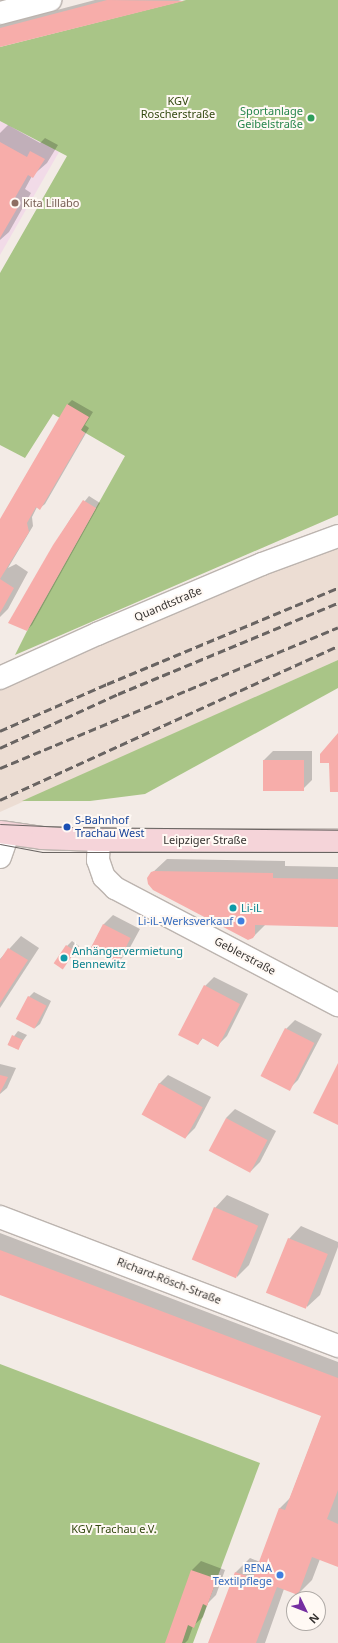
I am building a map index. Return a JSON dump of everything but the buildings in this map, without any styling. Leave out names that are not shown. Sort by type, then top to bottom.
[{"type":"main road","name":"Leipziger Straße","points":[[4,833],[42,838],[99,840],[338,841]]},
{"type":"street","points":[[0,13],[50,0]]},
{"type":"street","name":"Quandtstraße","points":[[0,678],[97,634],[262,564],[338,536]]},
{"type":"street","points":[[0,857],[4,833]]},
{"type":"street","name":"Geblerstraße","points":[[99,840],[98,860],[104,877],[114,888],[338,1005]]},
{"type":"street","name":"Richard-Rösch-Straße","points":[[0,1217],[338,1346]]},
{"type":"shaded area","name":"Kita Lillabo","points":[[0,121],[59,152],[0,255]]},
{"type":"shaded area","points":[[338,545],[338,660],[0,812],[0,690],[251,578]]},
{"type":"green space","name":"KGV Roscherstraße","points":[[186,0],[338,0],[338,515],[15,655],[125,456],[53,414],[25,458],[0,445],[0,273],[67,156],[0,121],[0,47]]},
{"type":"green space","points":[[338,660],[338,688],[145,794],[90,801],[22,801]]},
{"type":"green space","name":"KGV Trachau e.V.","points":[[0,1364],[260,1463],[193,1643],[0,1643]]},
{"type":"tram line","points":[[0,824],[67,827],[338,830]]},
{"type":"tram line","points":[[0,844],[42,852],[338,852]]},
{"type":"railway","points":[[0,731],[107,684],[338,588]]},
{"type":"railway","points":[[0,748],[118,694],[338,603]]},
{"type":"railway","points":[[0,768],[338,627]]},
{"type":"railway","points":[[0,800],[338,646]]},
{"type":"place","name":"Sportanlage Geibelstraße","points":[[311,118]]},
{"type":"place","name":"Kita Lillabo","points":[[15,203]]},
{"type":"place","name":"S-Bahnhof Trachau West","points":[[67,827]]},
{"type":"place","name":"Li-iL","points":[[233,908]]},
{"type":"place","name":"Li-iL-Werksverkauf","points":[[241,921]]},
{"type":"place","name":"Anhängervermietung Bennewitz","points":[[64,958]]},
{"type":"place","name":"RENA Textilpflege","points":[[280,1575]]}]
